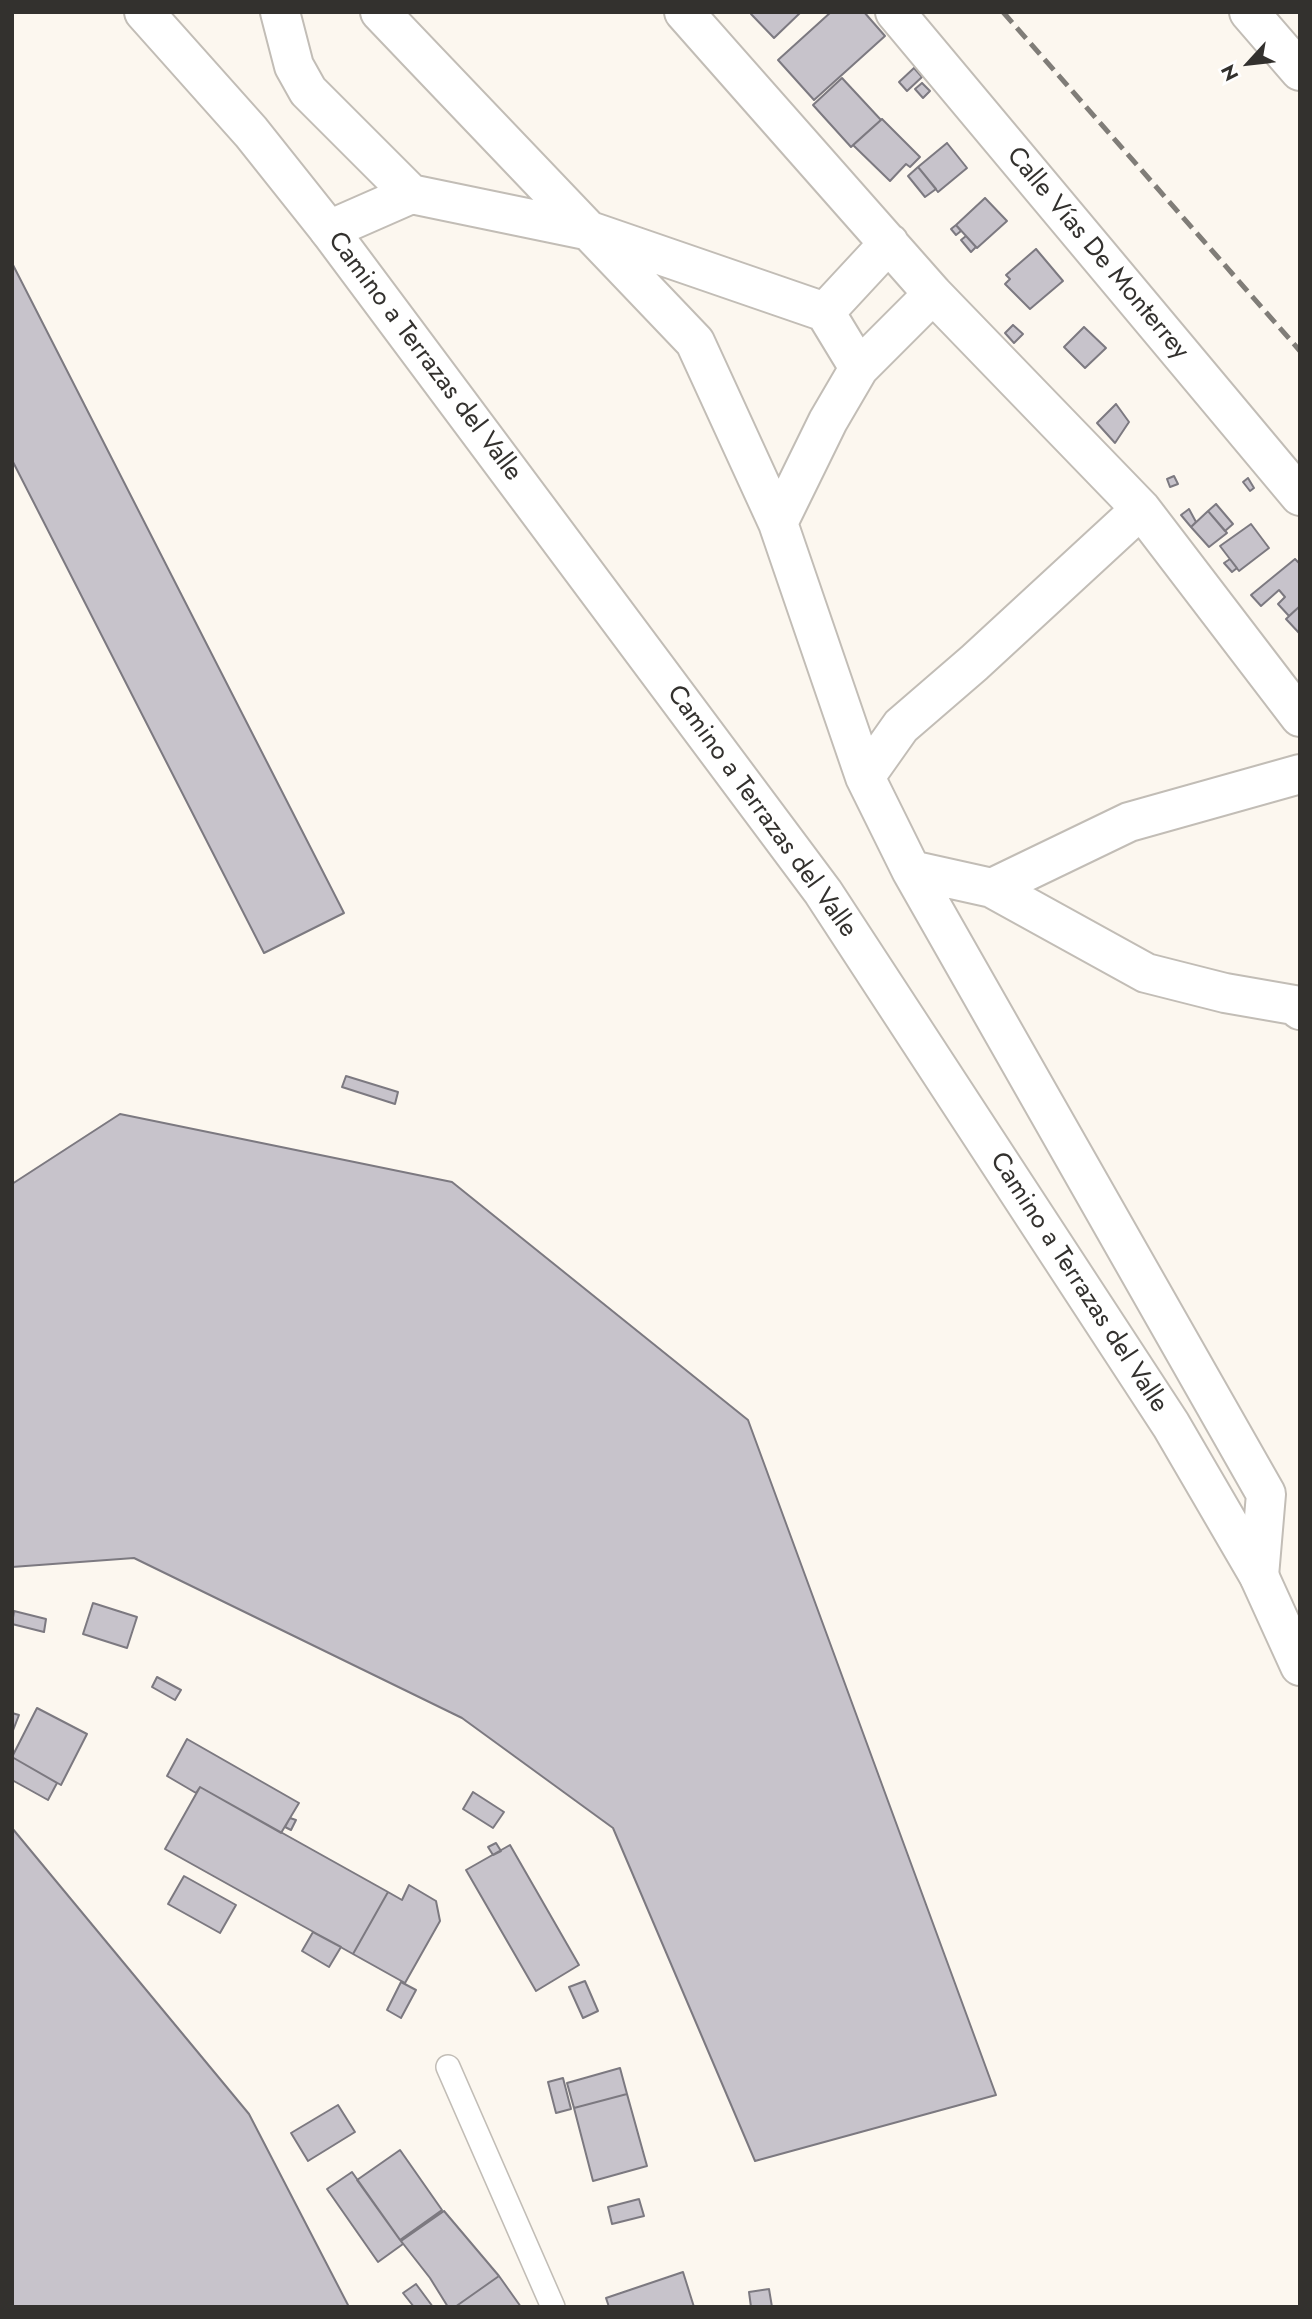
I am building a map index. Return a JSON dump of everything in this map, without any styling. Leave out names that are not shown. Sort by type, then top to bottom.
[{"type":"street","name":"Camino a Terrazas del Valle","points":[[144,12],[251,132],[329,230],[822,892],[1171,1425],[1259,1576],[1300,1666]]},
{"type":"street","points":[[280,12],[294,66],[308,91],[411,194],[590,231],[825,312],[859,368]]},
{"type":"street","points":[[380,12],[695,342],[778,523],[865,777],[911,870],[1266,1494],[1259,1576]]},
{"type":"street","points":[[684,12],[933,294],[1141,509],[1300,716]]},
{"type":"street","name":"Calle Vías De Monterrey","points":[[895,12],[1300,496]]},
{"type":"street","points":[[1249,12],[1300,71]]},
{"type":"street","points":[[329,230],[411,194]]},
{"type":"street","points":[[825,312],[889,243]]},
{"type":"street","points":[[778,523],[828,421],[859,368],[933,294]]},
{"type":"street","points":[[865,777],[901,726],[974,663],[1141,509]]},
{"type":"street","points":[[992,888],[1129,822],[1300,774]]},
{"type":"street","points":[[911,870],[992,888],[1146,973],[1225,993],[1294,1005],[1300,1010]]},
{"type":"lane","points":[[449,2067],[553,2307]]},
{"type":"building","points":[[801,12],[774,38],[751,14]]},
{"type":"building","points":[[831,12],[864,12],[885,36],[814,100],[778,60]]},
{"type":"building","points":[[914,68],[922,77],[907,91],[899,82]]},
{"type":"building","points":[[842,78],[881,120],[851,147],[813,105]]},
{"type":"building","points":[[922,83],[930,91],[923,98],[915,89]]},
{"type":"building","points":[[882,119],[920,157],[910,167],[906,164],[890,181],[853,145]]},
{"type":"building","points":[[947,143],[967,168],[938,192],[918,167]]},
{"type":"building","points":[[918,167],[936,189],[925,197],[908,176]]},
{"type":"building","points":[[985,198],[1007,221],[977,248],[956,225]]},
{"type":"building","points":[[956,225],[961,231],[956,235],[951,229]]},
{"type":"building","points":[[966,236],[976,247],[971,252],[961,240]]},
{"type":"building","points":[[1036,249],[1063,281],[1030,309],[1005,284],[1010,279],[1006,275]]},
{"type":"building","points":[[12,263],[344,913],[264,953],[12,460]]},
{"type":"building","points":[[1013,325],[1023,334],[1014,343],[1005,333]]},
{"type":"building","points":[[1084,327],[1106,348],[1085,368],[1064,347]]},
{"type":"building","points":[[1116,404],[1129,422],[1115,443],[1097,423]]},
{"type":"building","points":[[1174,476],[1178,484],[1170,487],[1167,479]]},
{"type":"building","points":[[1248,478],[1254,488],[1250,491],[1243,482]]},
{"type":"building","points":[[1216,504],[1233,524],[1225,531],[1208,511]]},
{"type":"building","points":[[1189,509],[1196,522],[1191,527],[1181,515]]},
{"type":"building","points":[[1208,511],[1227,533],[1209,547],[1191,527]]},
{"type":"building","points":[[1251,524],[1269,548],[1239,571],[1220,546]]},
{"type":"building","points":[[1230,559],[1237,568],[1232,572],[1224,563]]},
{"type":"building","points":[[1295,559],[1300,564],[1300,606],[1289,616],[1278,604],[1285,597],[1279,590],[1261,606],[1251,595]]},
{"type":"building","points":[[1300,606],[1300,634],[1286,619]]},
{"type":"building","points":[[346,1076],[398,1092],[395,1104],[342,1087]]},
{"type":"building","points":[[120,1114],[452,1182],[748,1420],[996,2095],[755,2161],[613,1828],[462,1718],[134,1558],[12,1567],[12,1184]]},
{"type":"building","points":[[93,1603],[137,1617],[127,1648],[83,1634]]},
{"type":"building","points":[[14,1611],[46,1619],[44,1632],[12,1624]]},
{"type":"building","points":[[157,1677],[181,1690],[175,1700],[152,1687]]},
{"type":"building","points":[[37,1708],[87,1734],[61,1785],[12,1757]]},
{"type":"building","points":[[12,1713],[19,1715],[12,1733]]},
{"type":"building","points":[[187,1739],[299,1803],[281,1833],[200,1787],[196,1793],[167,1776]]},
{"type":"building","points":[[12,1757],[57,1783],[48,1800],[12,1780]]},
{"type":"building","points":[[200,1787],[388,1892],[353,1954],[165,1849]]},
{"type":"building","points":[[473,1792],[504,1812],[493,1828],[463,1809]]},
{"type":"building","points":[[290,1818],[296,1820],[291,1830],[285,1827]]},
{"type":"building","points":[[12,1828],[249,2114],[349,2307],[12,2307]]},
{"type":"building","points":[[496,1843],[501,1851],[493,1855],[488,1847]]},
{"type":"building","points":[[510,1845],[579,1965],[536,1991],[466,1870]]},
{"type":"building","points":[[184,1876],[236,1905],[220,1933],[168,1904]]},
{"type":"building","points":[[409,1885],[436,1901],[440,1921],[405,1983],[353,1954],[388,1892],[402,1900]]},
{"type":"building","points":[[313,1932],[341,1947],[329,1967],[302,1951]]},
{"type":"building","points":[[585,1981],[598,2011],[583,2018],[569,1987]]},
{"type":"building","points":[[401,1982],[416,1990],[401,2018],[387,2010]]},
{"type":"building","points":[[620,2068],[627,2094],[574,2108],[567,2083]]},
{"type":"building","points":[[563,2078],[571,2109],[556,2113],[548,2082]]},
{"type":"building","points":[[627,2094],[647,2166],[593,2181],[574,2108]]},
{"type":"building","points":[[338,2105],[355,2132],[308,2161],[291,2133]]},
{"type":"building","points":[[400,2150],[442,2210],[400,2240],[357,2180]]},
{"type":"building","points":[[352,2172],[403,2244],[378,2262],[327,2189]]},
{"type":"building","points":[[639,2199],[644,2216],[612,2224],[608,2207]]},
{"type":"building","points":[[444,2211],[499,2276],[455,2307],[448,2307],[430,2278],[401,2241]]},
{"type":"building","points":[[683,2272],[694,2307],[609,2307],[606,2298]]},
{"type":"building","points":[[499,2276],[521,2307],[455,2307]]},
{"type":"building","points":[[416,2284],[433,2307],[414,2307],[403,2293]]},
{"type":"building","points":[[769,2289],[772,2307],[751,2307],[749,2292]]},
{"type":"railway","points":[[1003,12],[1300,351]]}]
